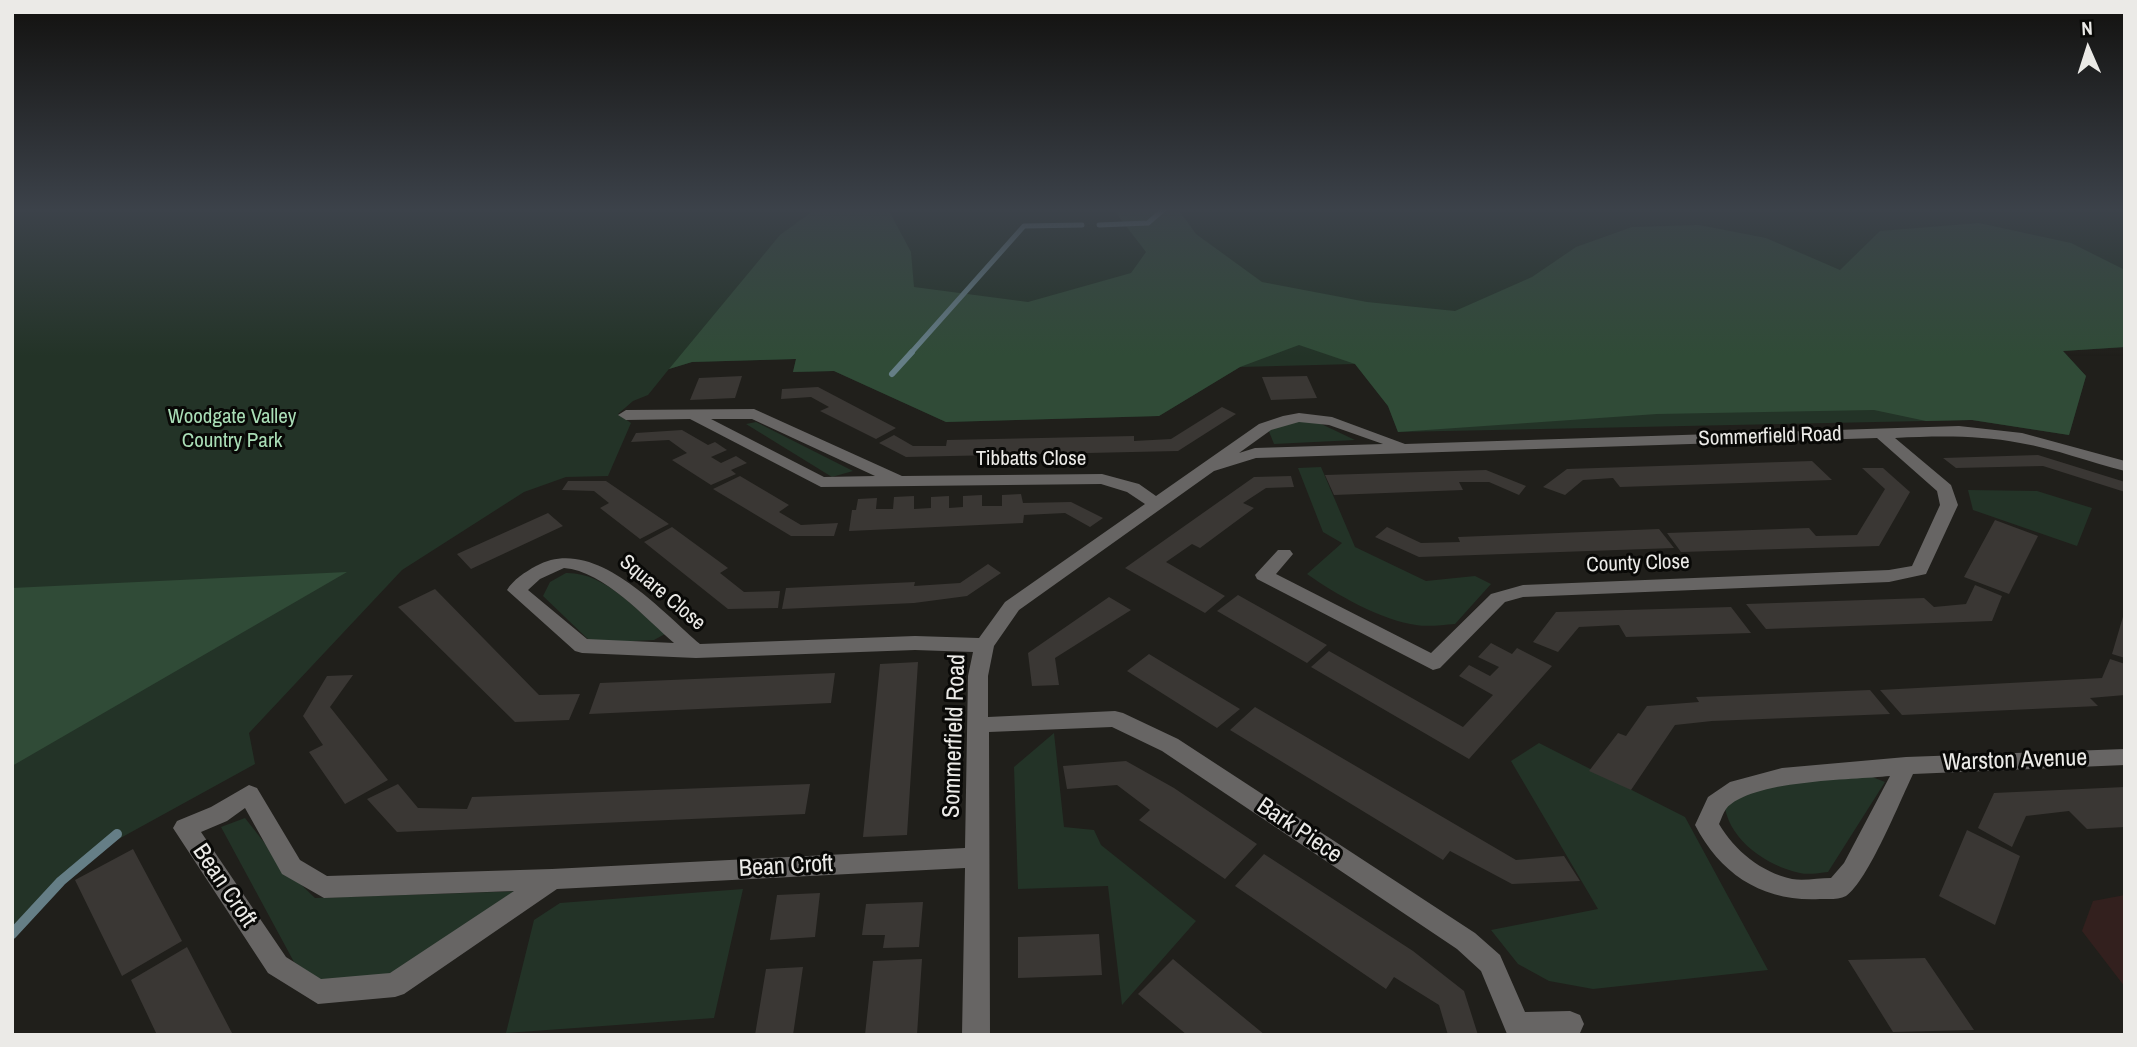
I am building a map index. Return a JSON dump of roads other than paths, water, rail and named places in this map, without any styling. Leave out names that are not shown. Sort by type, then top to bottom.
[{"type":"street","points":[[654,414],[659,398]]},
{"type":"street","name":"Tibbatts Close","points":[[626,415],[754,415],[899,481]]},
{"type":"street","name":"Tibbatts Close","points":[[693,415],[821,482],[1102,480],[1133,488],[1157,504]]},
{"type":"street","name":"Sommerfield Road","points":[[975,1035],[978,676],[984,645],[1012,606],[1265,427],[1294,417],[1317,416],[1410,448]]},
{"type":"street","name":"Sommerfield Road","points":[[1209,467],[1255,453],[1880,433],[1996,433],[2036,440],[2125,466]]},
{"type":"street","name":"County Close","points":[[1284,554],[1264,575],[1433,663],[1498,598],[1523,591],[1889,576],[1919,570],[1948,505],[1945,489],[1880,433]]},
{"type":"street","name":"Square Close","points":[[696,651],[601,570],[569,562],[554,564],[528,577],[516,590],[582,646],[696,651],[915,643],[984,645]]},
{"type":"street","name":"Bark Piece","points":[[977,725],[1115,719],[1170,745],[1466,941],[1491,963],[1517,1025],[1570,1024]]},
{"type":"street","name":"Warston Avenue","points":[[1906,766],[1853,870],[1837,888],[1794,890],[1753,875],[1721,849],[1707,825],[1716,804],[1738,788],[1782,777],[1906,766],[2125,757]]},
{"type":"street","name":"Bean Croft","points":[[552,879],[395,985],[317,992],[277,965],[185,828],[219,814],[249,794],[291,867],[324,887],[552,879],[978,857]]},
{"type":"waterway","points":[[910,354],[996,258]]},
{"type":"waterway","points":[[892,374],[912,352]]},
{"type":"waterway","points":[[12,934],[61,881],[117,834]]},
{"type":"park label","name":"Woodgate Valley Country Park","points":[[232,429]]}]
